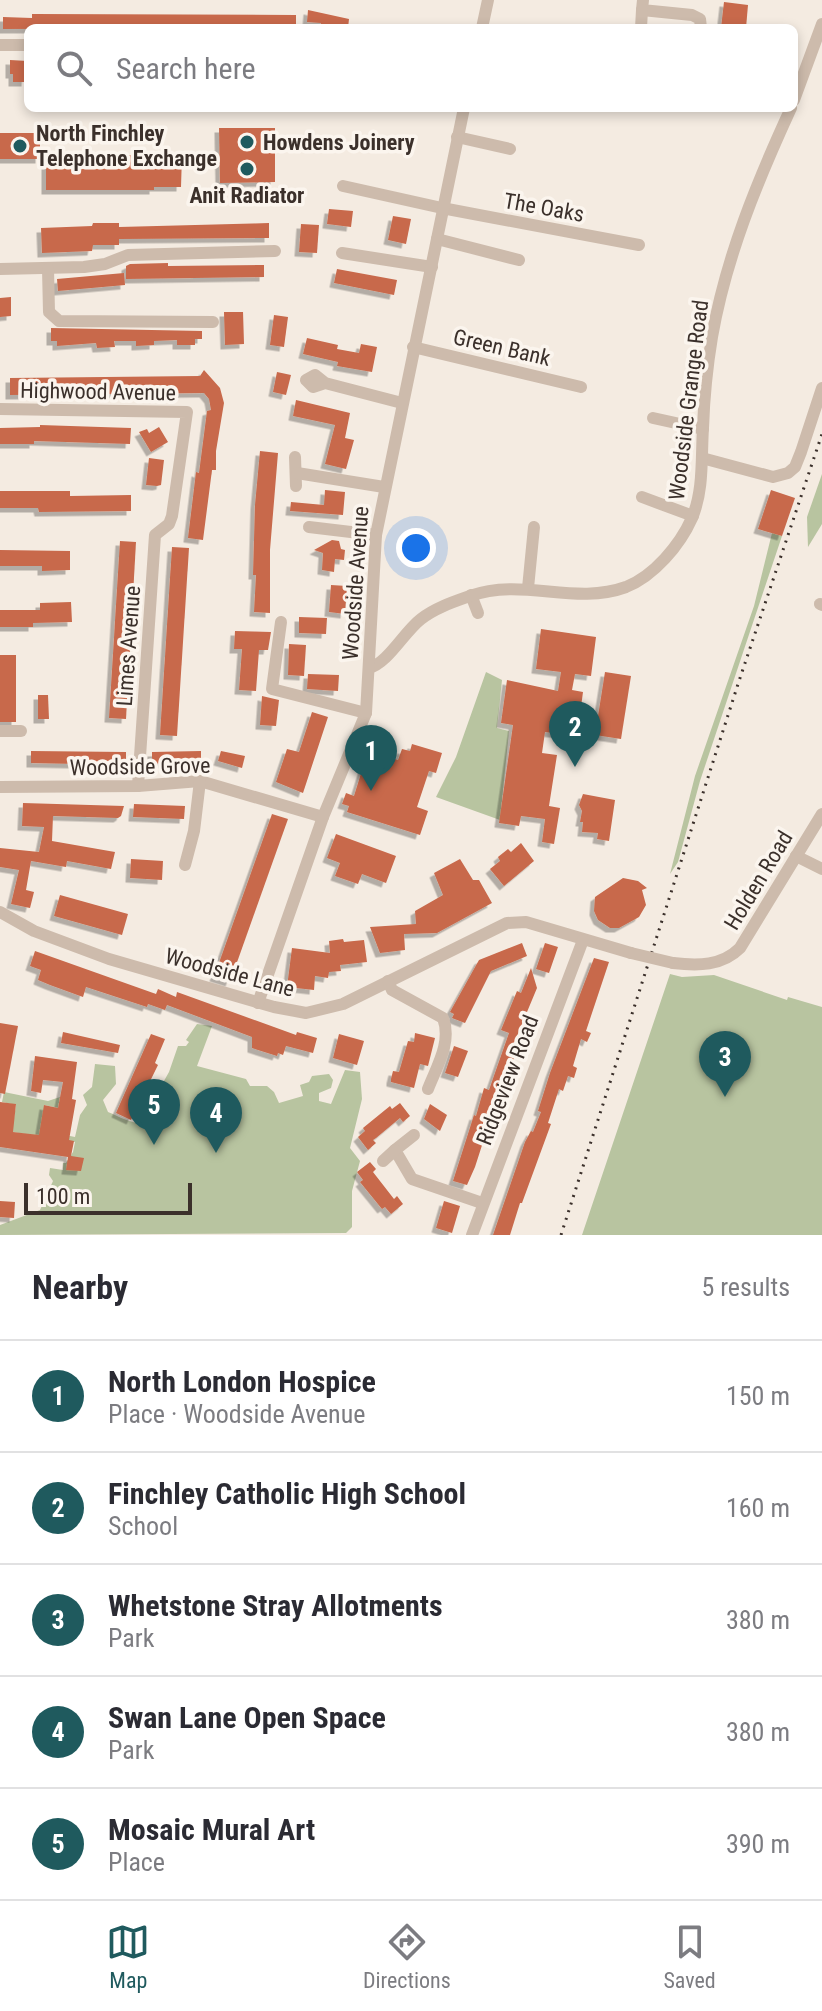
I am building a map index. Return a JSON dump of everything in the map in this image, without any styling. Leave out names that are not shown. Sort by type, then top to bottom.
[{"type":"street","points":[[483,24],[488,0]]},
{"type":"street","points":[[643,5],[692,15],[700,19],[701,24]]},
{"type":"street","points":[[798,89],[822,24]]},
{"type":"street","points":[[0,45],[24,45]]},
{"type":"street","name":"Woodside Avenue","points":[[258,1003],[323,817],[366,713],[376,535],[463,112]]},
{"type":"street","name":"Woodside Grange Road","points":[[369,668],[380,664],[423,617],[471,595],[495,588],[587,594],[627,586],[661,562],[682,535],[693,516],[699,495],[712,338],[733,251],[751,200],[789,112]]},
{"type":"street","points":[[457,137],[510,149]]},
{"type":"street","name":"The Oaks","points":[[343,186],[639,245]]},
{"type":"street","points":[[437,239],[519,260]]},
{"type":"street","points":[[0,269],[105,264],[128,255],[275,251]]},
{"type":"street","points":[[342,253],[432,267]]},
{"type":"street","points":[[48,269],[49,312],[59,321],[213,322]]},
{"type":"street","name":"Green Bank","points":[[413,347],[581,387]]},
{"type":"street","points":[[325,383],[402,403]]},
{"type":"street","points":[[702,458],[773,477],[788,473],[795,467],[822,388]]},
{"type":"street","name":"Highwood Avenue","points":[[0,409],[187,412],[172,516]]},
{"type":"street","points":[[653,418],[703,429]]},
{"type":"street","points":[[295,457],[296,480],[384,487]]},
{"type":"street","points":[[642,497],[693,516]]},
{"type":"street","name":"Limes Avenue","points":[[138,786],[155,535],[169,524],[172,516]]},
{"type":"street","points":[[309,527],[376,535]]},
{"type":"street","points":[[528,588],[534,527]]},
{"type":"street","points":[[471,595],[478,613]]},
{"type":"street","points":[[281,622],[272,689],[366,713]]},
{"type":"street","points":[[0,731],[21,731]]},
{"type":"street","points":[[185,865],[194,831],[200,781]]},
{"type":"street","name":"Woodside Grove","points":[[0,787],[138,786],[200,781],[323,817]]},
{"type":"street","name":"Holden Road","points":[[583,940],[673,963],[709,964],[733,955],[822,814]]},
{"type":"street","points":[[796,856],[822,869]]},
{"type":"street","name":"Woodside Lane","points":[[0,912],[34,931],[109,959],[294,1011],[315,1012],[343,1004],[507,923],[526,922],[583,940]]},
{"type":"street","name":"Ridgeview Road","points":[[472,1235],[583,940]]},
{"type":"street","points":[[388,981],[392,990],[443,1018],[447,1029],[446,1041],[428,1089]]},
{"type":"street","points":[[383,1161],[414,1135]]},
{"type":"street","points":[[395,1150],[412,1179],[482,1203]]},
{"type":"green space","points":[[822,474],[822,524],[808,547],[807,517]]},
{"type":"green space","points":[[772,533],[782,536],[700,781],[678,862],[670,874],[695,776],[754,606]]},
{"type":"green space","points":[[486,672],[502,680],[497,728],[509,731],[500,820],[436,797],[456,757]]},
{"type":"green space","points":[[670,974],[682,977],[714,975],[787,1000],[788,997],[822,1007],[822,1235],[582,1235]]},
{"type":"green space","points":[[197,1024],[212,1026],[197,1066],[246,1079],[250,1086],[267,1086],[279,1103],[303,1096],[300,1085],[309,1082],[312,1076],[329,1074],[333,1080],[331,1088],[319,1093],[319,1101],[331,1104],[345,1070],[360,1072],[362,1099],[350,1148],[360,1161],[352,1191],[352,1227],[346,1233],[0,1235],[0,1225],[40,1210],[53,1181],[49,1175],[50,1168],[63,1170],[63,1163],[73,1152],[75,1142],[0,1130],[14,1118],[16,1105],[2,1102],[4,1092],[48,1101],[60,1097],[58,1108],[44,1105],[55,1133],[75,1137],[80,1115],[87,1105],[83,1095],[92,1087],[95,1064],[115,1066],[116,1084],[103,1100],[108,1112],[135,1123],[152,1122],[163,1099],[160,1088],[178,1046],[186,1046],[189,1042],[186,1040]]},
{"type":"building","points":[[724,2],[748,5],[746,24],[721,24]]},
{"type":"building","points":[[308,10],[349,19],[348,24],[307,22]]},
{"type":"building","points":[[32,14],[296,15],[296,24],[24,24],[24,29],[3,29],[3,17],[32,18]]},
{"type":"building","points":[[10,60],[24,61],[24,82],[13,82],[13,74],[10,74]]},
{"type":"building","points":[[219,128],[275,128],[275,182],[220,183]]},
{"type":"building","name":"North Finchley Telephone Exchange","points":[[0,133],[40,133],[40,159],[0,159]]},
{"type":"building","points":[[46,155],[182,155],[181,187],[46,190]]},
{"type":"building","points":[[329,209],[353,211],[351,227],[327,224]]},
{"type":"building","points":[[393,216],[411,219],[406,244],[388,240]]},
{"type":"building","points":[[93,223],[119,223],[119,227],[269,223],[269,238],[119,239],[119,245],[93,245],[92,251],[42,253],[41,228],[92,226]]},
{"type":"building","points":[[301,224],[319,225],[317,253],[299,252]]},
{"type":"building","points":[[168,263],[168,266],[264,265],[264,277],[126,279],[126,266],[130,264]]},
{"type":"building","points":[[337,269],[397,280],[394,295],[334,283]]},
{"type":"building","points":[[124,273],[125,285],[58,291],[57,279]]},
{"type":"building","points":[[11,297],[11,316],[0,317],[0,298]]},
{"type":"building","points":[[224,312],[243,312],[244,344],[225,345]]},
{"type":"building","points":[[274,315],[288,317],[284,347],[270,345]]},
{"type":"building","points":[[51,328],[202,331],[202,339],[195,339],[195,345],[177,345],[177,340],[136,346],[136,341],[114,341],[115,347],[97,348],[96,343],[57,346],[57,341],[51,341]]},
{"type":"building","points":[[307,338],[359,353],[361,344],[377,347],[372,372],[337,366],[338,362],[303,354]]},
{"type":"building","points":[[204,370],[220,388],[224,403],[203,540],[188,538],[196,472],[199,473],[207,411],[211,410],[204,393],[10,395],[10,378],[200,376]]},
{"type":"building","points":[[277,372],[291,375],[286,395],[273,392]]},
{"type":"building","points":[[296,400],[350,413],[345,438],[354,440],[346,469],[325,464],[335,425],[293,416]]},
{"type":"building","points":[[40,425],[131,428],[130,444],[34,441],[34,444],[0,444],[0,428]]},
{"type":"building","points":[[159,427],[168,442],[151,452],[139,432],[147,429],[149,433]]},
{"type":"building","points":[[260,451],[278,453],[270,550],[270,613],[254,612],[255,505]]},
{"type":"building","points":[[149,458],[164,460],[161,485],[146,485]]},
{"type":"building","points":[[325,490],[345,492],[343,515],[290,511],[291,502],[324,505]]},
{"type":"building","points":[[771,490],[795,498],[782,536],[758,529]]},
{"type":"building","points":[[0,491],[70,491],[70,496],[131,495],[131,511],[39,512],[38,508],[0,508]]},
{"type":"building","points":[[332,540],[339,541],[341,549],[345,550],[344,560],[335,559],[334,572],[322,570],[323,553],[314,550]]},
{"type":"building","points":[[120,541],[136,542],[126,719],[109,718]]},
{"type":"building","points":[[172,547],[189,548],[177,736],[160,735]]},
{"type":"building","points":[[0,550],[70,551],[70,570],[42,571],[42,566],[0,566]]},
{"type":"building","points":[[331,585],[347,586],[345,614],[329,612]]},
{"type":"building","points":[[71,602],[72,622],[0,627],[0,610],[40,610],[40,603]]},
{"type":"building","points":[[299,617],[327,618],[326,634],[299,633]]},
{"type":"building","points":[[541,629],[596,637],[591,676],[575,674],[572,690],[583,692],[581,707],[566,709],[562,734],[545,732],[542,753],[557,755],[549,806],[560,808],[554,844],[542,842],[545,819],[521,816],[519,826],[499,823],[513,725],[501,723],[507,680],[558,691],[561,672],[536,669]]},
{"type":"building","points":[[235,631],[271,632],[268,650],[259,650],[256,691],[239,690],[242,649],[234,649]]},
{"type":"building","points":[[289,644],[306,645],[304,676],[288,675]]},
{"type":"building","points":[[0,655],[16,655],[16,722],[0,722]]},
{"type":"building","points":[[605,672],[631,676],[621,739],[595,735]]},
{"type":"building","points":[[308,674],[339,675],[338,691],[307,689]]},
{"type":"building","points":[[38,695],[48,695],[49,719],[38,719]]},
{"type":"building","points":[[262,696],[279,700],[276,726],[260,725]]},
{"type":"building","points":[[312,712],[328,717],[303,793],[276,782],[287,749],[299,752]]},
{"type":"building","points":[[412,744],[442,753],[436,773],[429,771],[417,807],[428,811],[420,835],[347,812],[349,806],[342,804],[346,793],[354,796],[368,751],[398,760],[402,749],[410,751]]},
{"type":"building","points":[[31,751],[126,752],[126,765],[31,763]]},
{"type":"building","points":[[201,751],[201,762],[152,764],[152,752]]},
{"type":"building","points":[[221,751],[245,756],[242,768],[218,761]]},
{"type":"building","points":[[583,794],[615,800],[609,841],[597,839],[598,833],[582,832],[579,805]]},
{"type":"building","points":[[23,803],[124,806],[118,818],[53,816],[52,841],[115,852],[111,869],[67,861],[66,867],[31,861],[26,890],[34,892],[30,908],[11,904],[19,870],[0,867],[0,848],[39,852],[44,827],[22,826]]},
{"type":"building","points":[[134,804],[185,806],[184,819],[133,817]]},
{"type":"building","points":[[272,814],[288,819],[230,982],[214,977]]},
{"type":"building","points":[[336,834],[396,856],[386,883],[362,874],[358,884],[335,876],[340,863],[327,858]]},
{"type":"building","points":[[521,843],[534,861],[504,886],[490,869],[500,861],[498,857],[508,849],[511,852]]},
{"type":"building","points":[[131,859],[163,861],[162,880],[130,878]]},
{"type":"building","points":[[460,859],[473,880],[479,880],[492,903],[437,933],[404,934],[405,950],[380,953],[370,927],[416,924],[415,911],[443,895],[434,873]]},
{"type":"building","points":[[623,878],[638,881],[647,888],[642,890],[646,905],[639,917],[619,928],[610,928],[598,920],[594,911],[595,897]]},
{"type":"building","points":[[60,895],[128,914],[122,935],[54,916]]},
{"type":"building","points":[[343,939],[344,942],[364,940],[367,962],[340,965],[341,971],[329,972],[328,978],[315,976],[314,990],[287,987],[292,948],[330,953],[329,941]]},
{"type":"building","points":[[522,943],[527,956],[491,971],[465,1023],[452,1018],[454,1014],[450,1012],[479,960]]},
{"type":"building","points":[[545,943],[558,947],[549,973],[536,969]]},
{"type":"building","points":[[35,951],[156,994],[158,989],[176,997],[177,992],[296,1035],[297,1032],[317,1038],[313,1053],[286,1046],[283,1055],[278,1053],[277,1056],[252,1048],[252,1037],[167,1005],[165,1010],[148,1004],[147,1007],[86,987],[83,997],[50,985],[38,980],[41,970],[30,966]]},
{"type":"building","points":[[594,958],[609,962],[586,1031],[591,1033],[587,1042],[581,1039],[573,1066],[577,1068],[574,1078],[568,1076],[563,1091],[559,1089],[548,1123],[551,1124],[510,1235],[493,1235],[525,1142],[541,1112],[538,1111],[550,1073]]},
{"type":"building","points":[[531,968],[537,988],[512,1048],[517,1050],[475,1167],[467,1185],[453,1181],[484,1088],[489,1090],[509,1033],[501,1030],[517,991],[521,993]]},
{"type":"building","points":[[0,1023],[18,1026],[5,1094],[0,1093]]},
{"type":"building","points":[[63,1032],[120,1045],[118,1053],[61,1043]]},
{"type":"building","points":[[415,1033],[435,1038],[428,1066],[420,1064],[414,1088],[391,1082],[391,1079],[393,1071],[399,1072],[408,1041],[414,1042]]},
{"type":"building","points":[[151,1034],[165,1039],[155,1063],[158,1065],[131,1120],[116,1113]]},
{"type":"building","points":[[339,1034],[364,1041],[357,1065],[333,1058]]},
{"type":"building","points":[[454,1046],[468,1051],[458,1077],[445,1073]]},
{"type":"building","points":[[35,1056],[77,1062],[72,1099],[76,1100],[69,1140],[74,1141],[71,1156],[84,1158],[81,1171],[66,1170],[68,1157],[0,1147],[0,1102],[16,1104],[13,1132],[39,1135],[44,1105],[58,1108],[63,1082],[43,1080],[41,1093],[31,1091]]},
{"type":"building","points":[[400,1103],[410,1116],[403,1122],[400,1118],[373,1140],[376,1143],[368,1150],[358,1137],[365,1131],[363,1128],[390,1106],[392,1109]]},
{"type":"building","points":[[430,1104],[447,1115],[440,1131],[424,1119]]},
{"type":"building","points":[[370,1162],[376,1169],[373,1172],[394,1199],[397,1196],[403,1204],[391,1214],[385,1207],[382,1209],[360,1182],[363,1180],[357,1172]]},
{"type":"building","points":[[0,1201],[15,1202],[14,1218],[0,1217]]},
{"type":"building","points":[[444,1201],[460,1206],[452,1233],[436,1228]]},
{"type":"railway","points":[[561,1235],[822,434]]},
{"type":"place","name":"Howdens Joinery","points":[[247,142]]},
{"type":"place","name":"North Finchley Telephone Exchange","points":[[20,146]]},
{"type":"place","name":"Anit Radiator","points":[[247,169]]},
{"type":"place","name":"Finchley Catholic High School","points":[[575,767]]},
{"type":"place","name":"North London Hospice","points":[[371,791]]},
{"type":"place","name":"Whetstone Stray Allotments","points":[[725,1097]]},
{"type":"place","name":"Mosaic Mural Art","points":[[154,1145]]},
{"type":"place","name":"Swan Lane Open Space","points":[[216,1153]]}]
